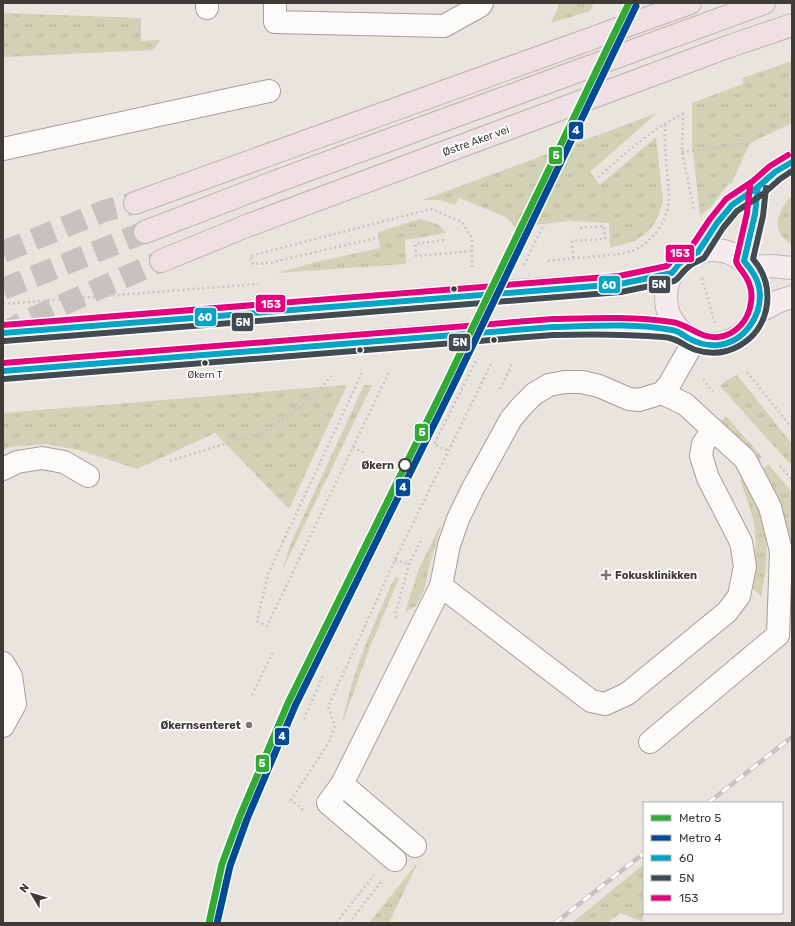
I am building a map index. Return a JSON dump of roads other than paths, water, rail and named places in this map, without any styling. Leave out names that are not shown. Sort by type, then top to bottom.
[{"type":"highway","points":[[135,203],[690,3]]},
{"type":"highway","points":[[145,232],[316,167],[764,3]]},
{"type":"highway","name":"Østre Aker vei","points":[[161,261],[249,225],[716,51],[792,25]]},
{"type":"main road","points":[[3,371],[553,327],[638,327],[686,336],[706,345],[720,345],[732,341],[744,334],[752,324],[758,312],[760,298],[758,283],[747,264],[734,255],[722,251],[710,250],[699,262],[688,257],[679,264],[672,273],[666,289],[666,305],[672,321],[686,336]]},
{"type":"main road","points":[[747,264],[792,268]]},
{"type":"main road","points":[[3,333],[620,284],[672,273]]},
{"type":"main road","points":[[758,312],[792,297]]},
{"type":"street","points":[[275,3],[276,22],[444,26],[481,4]]},
{"type":"street","points":[[3,149],[269,91]]},
{"type":"street","points":[[699,262],[717,222],[732,205],[758,187],[774,172],[792,162]]},
{"type":"street","points":[[747,264],[758,187]]},
{"type":"street","points":[[395,860],[328,803],[342,784],[441,586],[449,545],[458,519],[472,490],[511,419],[534,394],[549,385],[565,382],[582,382],[599,386],[634,400],[662,394],[669,385],[686,336]]},
{"type":"street","points":[[650,742],[778,636],[781,551],[770,507],[745,459],[685,404],[662,394]]},
{"type":"street","points":[[441,586],[591,701],[605,704],[627,694],[727,612],[739,596],[745,566],[741,542],[708,478],[701,456],[703,444],[713,430]]},
{"type":"street","points":[[3,469],[17,462],[42,458],[64,462],[88,476]]},
{"type":"street","points":[[3,663],[11,676],[15,704],[3,726]]},
{"type":"street","points":[[342,784],[415,846]]},
{"type":"tunnel","points":[[3,252],[104,211],[135,203]]},
{"type":"tunnel","points":[[3,289],[145,232]]},
{"type":"tunnel","points":[[3,334],[24,322],[161,261]]},
{"type":"railway","points":[[709,802],[792,737]]},
{"type":"railway","points":[[555,923],[643,854]]},
{"type":"metro line","name":"5","points":[[209,923],[222,864],[240,816],[288,703],[445,385],[629,3]]},
{"type":"metro line","name":"4","points":[[217,923],[230,866],[247,819],[295,706],[452,388],[636,6]]},
{"type":"place","name":"Økern T","points":[[205,363]]},
{"type":"place","name":"Økern","points":[[405,465]]},
{"type":"place","name":"Fokusklinikken","points":[[606,575]]},
{"type":"place","name":"Økernsenteret","points":[[249,725]]}]
